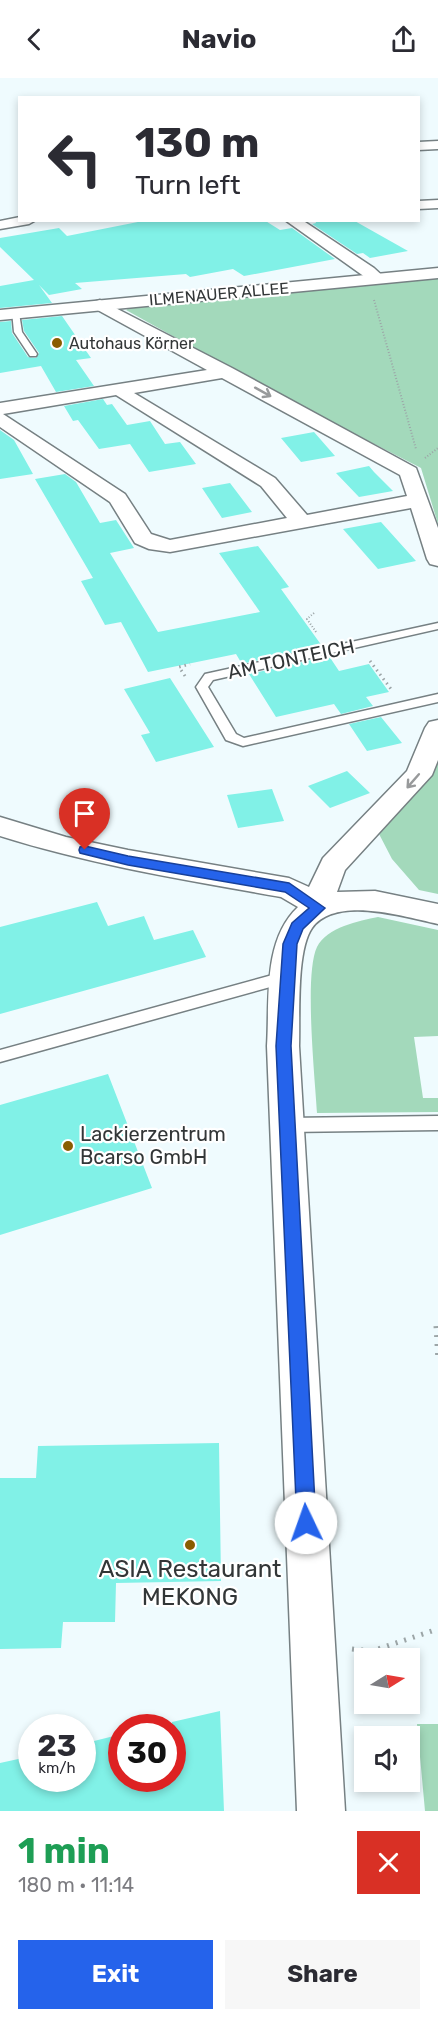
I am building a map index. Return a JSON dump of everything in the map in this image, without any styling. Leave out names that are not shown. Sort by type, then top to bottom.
[{"type":"street","points":[[420,146],[438,145]]},
{"type":"street","points":[[420,205],[438,204]]},
{"type":"street","points":[[0,225],[18,222]]},
{"type":"street","points":[[295,222],[378,279]]},
{"type":"street","name":"ILMENAUER ALLEE","points":[[8,314],[438,273]]},
{"type":"street","points":[[100,305],[409,472],[438,559]]},
{"type":"street","points":[[0,409],[226,372]]},
{"type":"street","points":[[118,389],[129,398],[268,482],[301,521]]},
{"type":"street","points":[[0,419],[118,498],[142,538],[157,544],[170,546],[419,500]]},
{"type":"street","points":[[319,908],[324,883],[333,865],[419,775],[438,728]]},
{"type":"street","points":[[0,826],[63,846],[128,860],[289,888],[319,908]]},
{"type":"street","points":[[321,1811],[284,1046],[286,977],[290,944],[297,926],[319,908],[352,899],[371,900],[438,914]]},
{"type":"lane","points":[[8,314],[33,354]]},
{"type":"lane","name":"AM TONTEICH","points":[[438,626],[209,677],[202,687],[231,737],[243,742],[438,698]]},
{"type":"lane","points":[[0,1056],[286,977]]},
{"type":"lane","points":[[287,1125],[438,1123]]},
{"type":"path","points":[[378,279],[370,287],[417,454]]},
{"type":"path","points":[[314,613],[307,619],[320,638]]},
{"type":"path","points":[[436,1326],[438,1361]]},
{"type":"path","points":[[312,1644],[372,1651],[438,1629]]},
{"type":"green space","points":[[438,277],[438,524],[421,468],[277,394],[126,310],[135,305]]},
{"type":"green space","points":[[438,756],[438,894],[419,890],[392,859],[378,832]]},
{"type":"green space","points":[[378,917],[438,930],[438,1036],[414,1037],[423,1098],[438,1098],[438,1112],[317,1113],[311,979],[317,947],[328,934],[336,930]]},
{"type":"green space","points":[[417,1724],[438,1724],[438,1811],[425,1811],[420,1726]]},
{"type":"building","points":[[138,222],[267,222],[280,230],[292,228],[335,259],[244,276],[233,269],[190,277],[186,274],[75,283],[82,289],[49,295],[39,285],[52,303],[0,308],[0,286],[34,280],[0,247],[0,238],[59,228],[67,236]]},
{"type":"building","points":[[357,222],[408,251],[370,258],[363,253],[357,254],[312,224]]},
{"type":"building","points":[[62,316],[91,358],[76,360],[94,386],[56,392],[41,366],[0,373],[0,322],[11,321],[12,333],[28,357],[36,358],[39,353],[24,331],[22,320]]},
{"type":"building","points":[[103,399],[107,405],[112,404],[127,425],[150,421],[165,444],[180,442],[196,464],[149,472],[130,444],[99,449],[78,420],[73,421],[64,406]]},
{"type":"building","points":[[0,430],[14,440],[33,474],[0,479]]},
{"type":"building","points":[[314,432],[335,456],[301,462],[281,438]]},
{"type":"building","points":[[369,466],[393,491],[359,497],[336,473]]},
{"type":"building","points":[[65,474],[76,482],[100,523],[116,520],[134,548],[110,553],[158,632],[260,612],[219,553],[258,546],[289,587],[281,589],[322,646],[242,664],[236,654],[148,672],[121,622],[105,625],[81,581],[93,578],[35,479]]},
{"type":"building","points":[[230,483],[252,512],[222,518],[202,488]]},
{"type":"building","points":[[381,522],[416,561],[378,569],[343,529]]},
{"type":"building","points":[[329,656],[339,671],[369,664],[389,692],[366,697],[373,706],[341,714],[334,704],[276,717],[249,674]]},
{"type":"building","points":[[170,678],[214,747],[156,762],[141,735],[150,733],[124,689]]},
{"type":"building","points":[[381,717],[402,743],[367,751],[349,724]]},
{"type":"building","points":[[347,771],[370,793],[330,808],[308,786]]},
{"type":"building","points":[[272,789],[284,821],[238,828],[227,795]]},
{"type":"building","points":[[97,902],[108,926],[144,916],[154,940],[193,930],[206,957],[0,1014],[0,927]]},
{"type":"building","name":"Lackierzentrum Bcarso GmbH","points":[[108,1074],[152,1188],[0,1235],[0,1105]]},
{"type":"building","points":[[219,1443],[221,1581],[116,1583],[115,1622],[63,1622],[61,1648],[0,1649],[0,1478],[36,1478],[38,1446]]},
{"type":"building","points":[[220,1711],[224,1811],[0,1811],[0,1763],[18,1759],[18,1792],[96,1792],[96,1740],[108,1738],[108,1792],[186,1792],[186,1719]]},
{"type":"place","name":"Autohaus Körner","points":[[57,343]]},
{"type":"place","name":"Lackierzentrum Bcarso GmbH","points":[[68,1146]]},
{"type":"place","name":"ASIA Restaurant MEKONG","points":[[190,1545]]},
{"type":"route","points":[[85,850],[128,860],[289,888],[319,908],[306,916],[297,926],[290,944],[286,977],[284,1046],[306,1523]]}]
